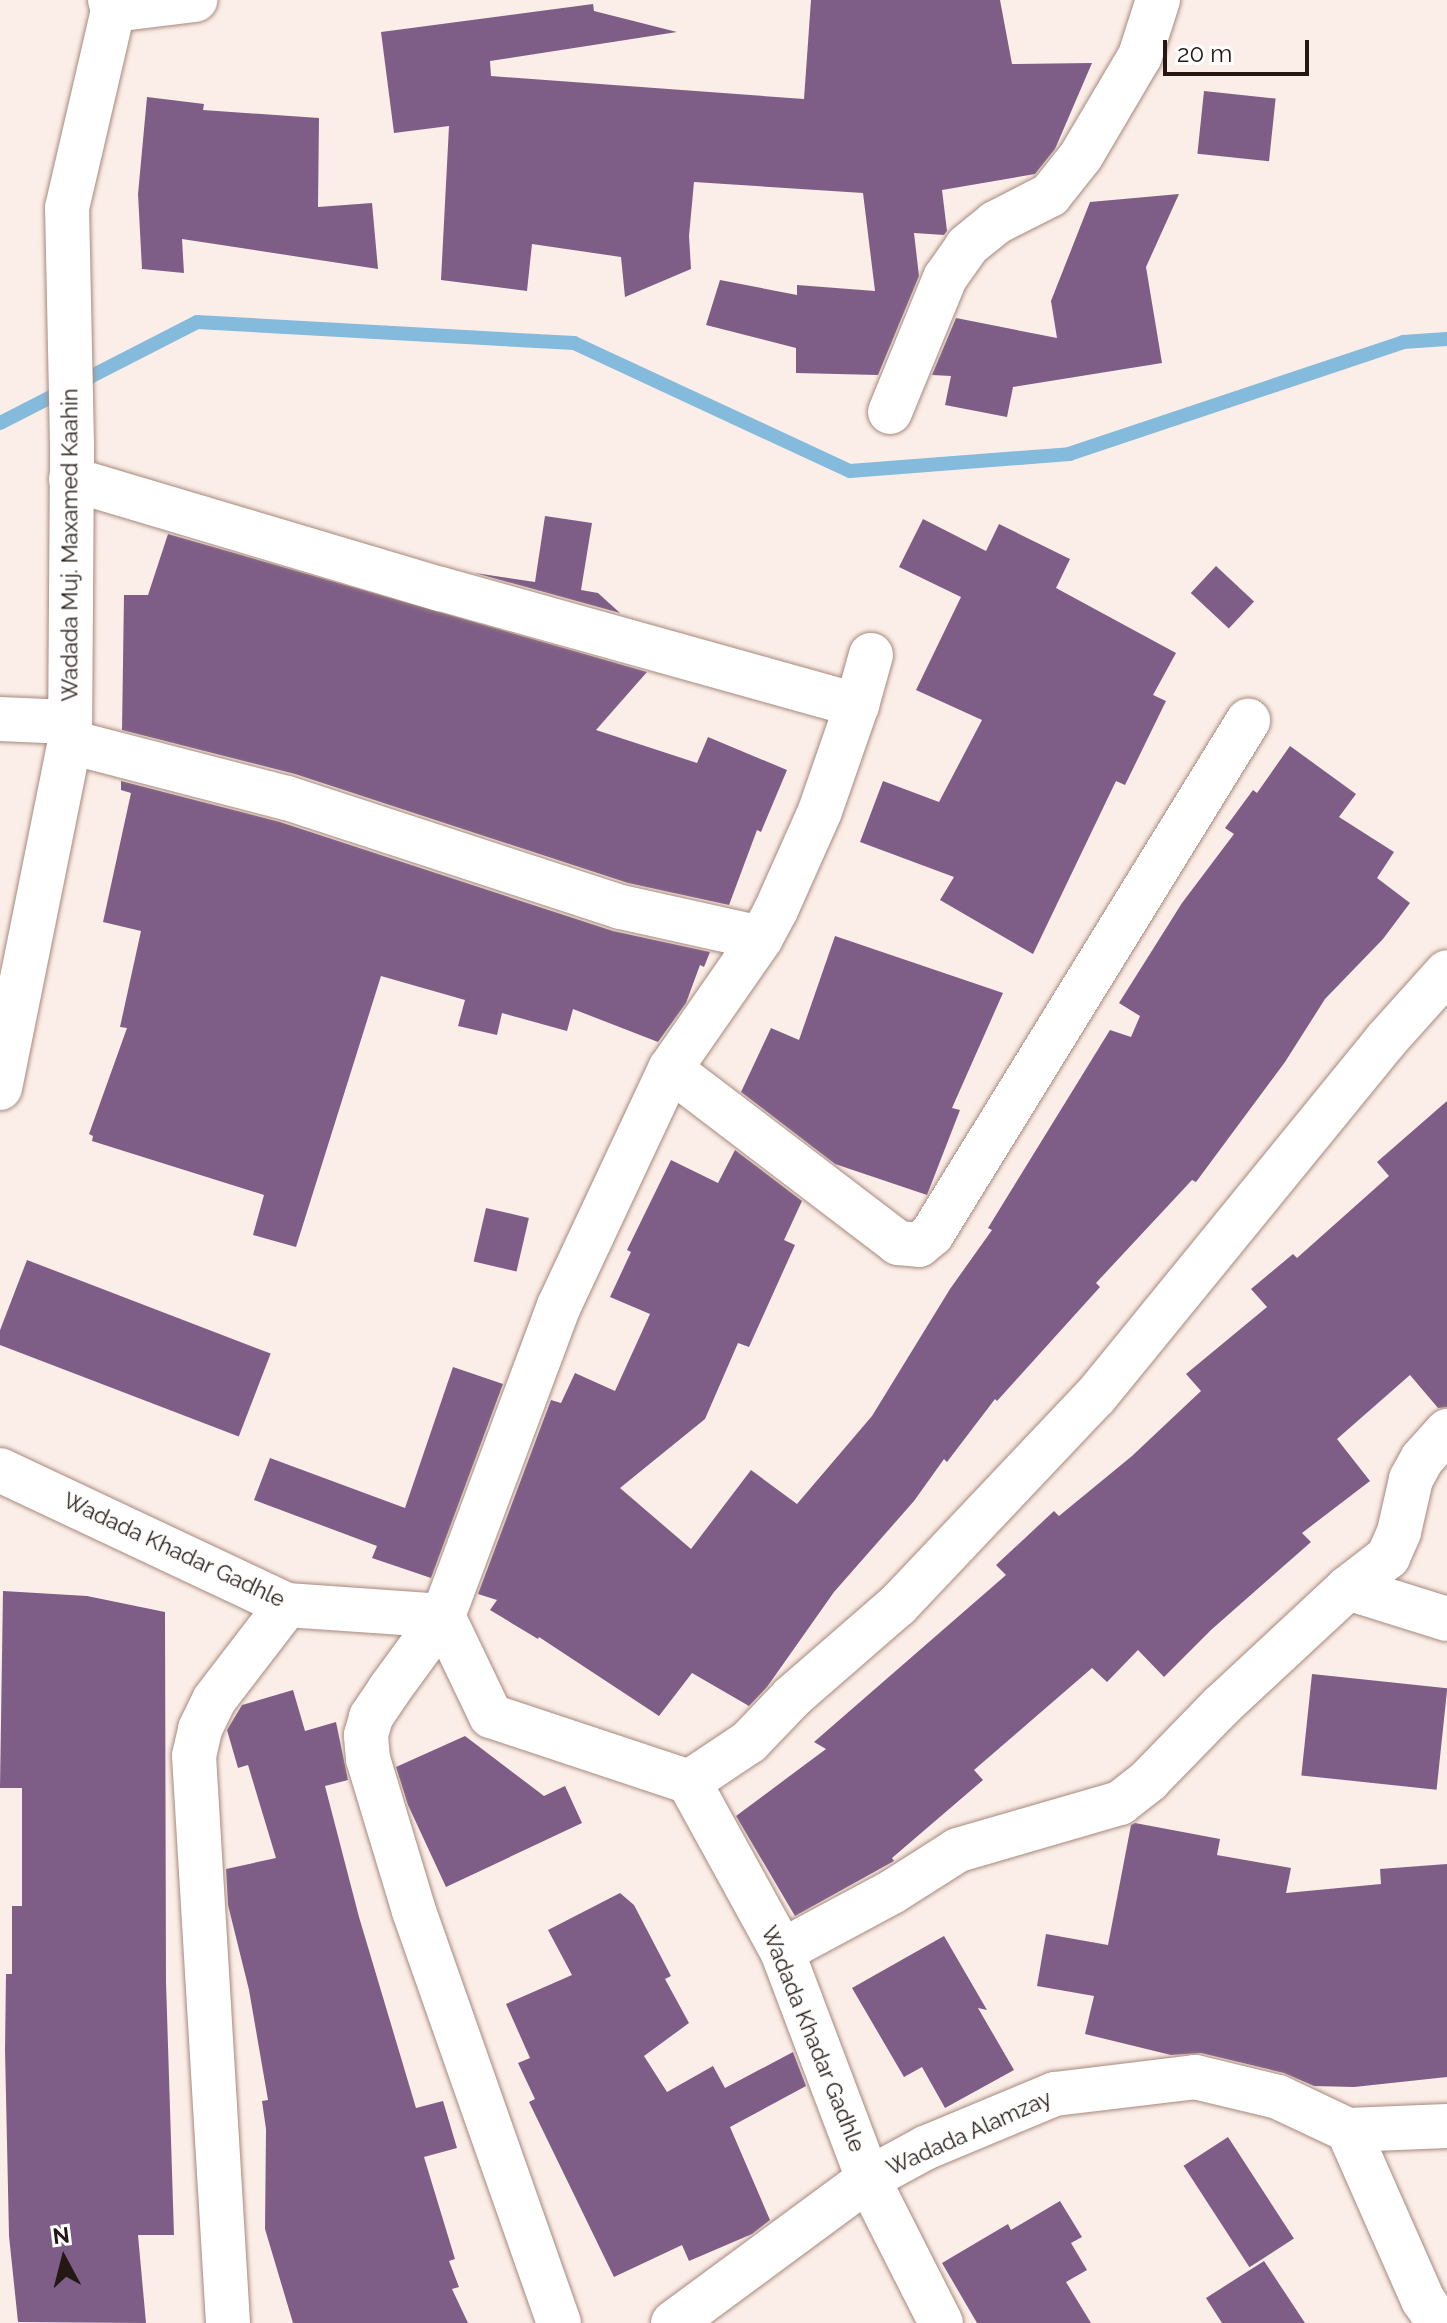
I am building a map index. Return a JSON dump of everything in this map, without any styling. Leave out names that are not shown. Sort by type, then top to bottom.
[{"type":"street","points":[[112,5],[195,0]]},
{"type":"street","points":[[890,412],[945,278],[967,246],[995,223],[1050,195],[1081,156],[1140,56],[1158,0]]},
{"type":"street","name":"Wadada Muj. Maxamed Kaahin","points":[[0,1088],[69,732],[71,479],[67,208],[112,5]]},
{"type":"street","points":[[71,479],[441,589],[857,705]]},
{"type":"street","points":[[559,2323],[414,1911],[368,1759],[366,1735],[371,1717],[443,1616],[469,1555],[559,1306],[670,1069],[761,938],[820,811],[871,655]]},
{"type":"street","points":[[0,719],[69,732],[287,798],[621,907],[761,938]]},
{"type":"street","points":[[670,1069],[898,1243],[919,1245],[932,1234],[1248,721]]},
{"type":"street","points":[[443,1616],[491,1716],[689,1782],[749,1742],[792,1697],[898,1605],[1095,1397],[1386,1040],[1447,972]]},
{"type":"street","points":[[782,1951],[892,1892],[958,1850],[1120,1803],[1149,1780],[1221,1706],[1348,1588],[1388,1557],[1399,1532],[1411,1479],[1422,1459],[1447,1431]]},
{"type":"street","name":"Wadada Khadar Gadhle","points":[[0,1470],[287,1605],[443,1616]]},
{"type":"street","points":[[1348,1588],[1447,1619]]},
{"type":"street","points":[[228,2323],[194,1756],[200,1729],[214,1700],[287,1605]]},
{"type":"street","name":"Wadada Khadar Gadhle","points":[[689,1782],[782,1951],[868,2179],[941,2323]]},
{"type":"street","name":"Wadada Alamzay","points":[[673,2323],[868,2179],[925,2148],[1055,2094],[1195,2077],[1278,2097],[1348,2130],[1447,2126]]},
{"type":"street","points":[[1348,2130],[1423,2300],[1439,2323]]},
{"type":"building","points":[[811,0],[1000,0],[1012,64],[1092,63],[1055,149],[1035,174],[942,190],[947,231],[944,235],[914,233],[919,276],[878,375],[796,373],[796,348],[706,325],[720,280],[797,295],[797,285],[875,291],[863,193],[694,182],[689,236],[691,269],[625,297],[621,257],[532,244],[527,291],[441,280],[449,126],[394,133],[381,32],[593,4],[594,11],[677,32],[490,61],[491,76],[804,99]]},
{"type":"building","points":[[1204,91],[1276,99],[1269,161],[1197,154]]},
{"type":"building","points":[[147,97],[204,104],[203,110],[319,118],[318,207],[372,203],[378,269],[182,239],[184,273],[142,269],[138,194]]},
{"type":"building","points":[[1179,194],[1146,267],[1162,363],[1013,387],[1007,417],[945,405],[951,376],[932,375],[956,318],[1057,338],[1051,301],[1090,202]]},
{"type":"building","points":[[545,516],[592,523],[581,590],[598,593],[620,613],[475,573],[535,582]]},
{"type":"building","points":[[923,519],[986,551],[999,524],[1070,559],[1056,588],[1176,653],[1153,695],[1166,701],[1125,785],[1116,781],[1033,954],[940,900],[954,877],[860,842],[883,781],[939,802],[982,720],[916,690],[961,597],[899,567]]},
{"type":"building","points":[[168,534],[647,672],[596,730],[697,763],[708,737],[787,770],[761,832],[757,830],[729,905],[628,883],[295,774],[122,730],[124,595],[148,595]]},
{"type":"building","points":[[1216,566],[1254,601],[1229,629],[1191,593]]},
{"type":"building","points":[[1290,746],[1356,794],[1339,817],[1394,852],[1377,878],[1410,903],[1383,939],[1325,999],[1285,1062],[1196,1182],[1192,1180],[1096,1283],[1100,1287],[997,1401],[995,1399],[947,1462],[944,1459],[914,1501],[834,1592],[767,1687],[749,1706],[692,1673],[659,1716],[539,1637],[490,1610],[497,1600],[478,1594],[551,1400],[561,1403],[575,1373],[615,1391],[650,1314],[610,1297],[631,1252],[627,1250],[671,1160],[718,1183],[735,1150],[802,1201],[784,1240],[795,1245],[749,1347],[738,1343],[705,1419],[620,1488],[691,1549],[751,1470],[797,1504],[872,1416],[950,1289],[992,1230],[988,1228],[1110,1030],[1131,1037],[1140,1016],[1119,1003],[1182,903],[1234,834],[1225,828],[1253,790],[1257,793]]},
{"type":"building","points":[[121,781],[280,822],[613,931],[710,952],[704,967],[700,965],[686,1003],[658,1042],[573,1009],[567,1031],[502,1013],[497,1035],[458,1026],[465,1000],[381,976],[296,1247],[253,1235],[264,1195],[92,1141],[93,1136],[89,1134],[127,1028],[120,1027],[141,931],[103,922],[131,793],[121,790]]},
{"type":"building","points":[[835,936],[1003,993],[952,1108],[960,1110],[927,1195],[835,1164],[741,1092],[771,1028],[799,1040]]},
{"type":"building","points":[[1447,1101],[1447,1407],[1438,1408],[1410,1375],[1337,1439],[1370,1481],[1302,1533],[1311,1542],[1211,1630],[1164,1677],[1138,1650],[1107,1682],[1092,1668],[974,1770],[983,1780],[892,1858],[894,1861],[795,1916],[736,1816],[826,1749],[814,1742],[1006,1575],[996,1565],[1054,1511],[1059,1516],[1132,1456],[1201,1391],[1186,1374],[1267,1307],[1251,1289],[1293,1254],[1297,1258],[1389,1176],[1377,1162]]},
{"type":"building","points":[[486,1208],[529,1218],[516,1271],[474,1262]]},
{"type":"building","points":[[27,1260],[271,1354],[239,1437],[0,1345],[0,1330]]},
{"type":"building","points":[[453,1367],[503,1384],[431,1578],[372,1558],[377,1546],[254,1500],[270,1458],[405,1508]]},
{"type":"building","points":[[3,1591],[87,1596],[165,1612],[166,1982],[174,2235],[138,2235],[146,2323],[18,2322],[9,2236],[5,2050],[6,1974],[12,1974],[12,1906],[22,1906],[22,1788],[0,1788]]},
{"type":"building","points":[[1312,1674],[1447,1688],[1437,1790],[1301,1775]]},
{"type":"building","points":[[293,1690],[305,1731],[336,1722],[348,1780],[325,1786],[359,1917],[416,2108],[443,2101],[457,2148],[424,2157],[455,2259],[449,2261],[459,2287],[452,2289],[468,2323],[293,2323],[265,2229],[266,2129],[262,2101],[268,2100],[249,1990],[228,1905],[226,1869],[276,1858],[248,1765],[238,1768],[227,1730],[242,1705]]},
{"type":"building","points":[[465,1736],[544,1796],[565,1786],[582,1823],[446,1887],[408,1805],[396,1767]]},
{"type":"building","points":[[1135,1823],[1220,1839],[1217,1855],[1291,1868],[1286,1893],[1381,1884],[1380,1869],[1447,1864],[1447,2077],[1354,2087],[1314,2086],[1284,2073],[1201,2053],[1171,2055],[1085,2034],[1094,1996],[1037,1986],[1046,1934],[1108,1945],[1131,1825]]},
{"type":"building","points":[[620,1893],[634,1905],[671,1976],[665,1979],[689,2023],[644,2056],[667,2092],[713,2066],[725,2088],[793,2052],[806,2086],[730,2127],[770,2220],[752,2234],[689,2261],[682,2245],[614,2277],[529,2102],[535,2099],[518,2063],[530,2058],[506,2004],[572,1975],[548,1930]]},
{"type":"building","points":[[944,1936],[987,2010],[978,2008],[1014,2070],[945,2108],[922,2067],[904,2077],[852,1988]]},
{"type":"building","points":[[1228,2137],[1294,2238],[1249,2267],[1184,2166]]},
{"type":"building","points":[[1060,2201],[1082,2237],[1071,2243],[1087,2270],[1066,2282],[1091,2323],[977,2323],[942,2263],[1008,2224],[1011,2230]]},
{"type":"building","points":[[1264,2261],[1305,2323],[1222,2323],[1206,2298]]},
{"type":"waterway","points":[[0,423],[197,322],[574,343],[850,471],[1069,454],[1403,342],[1447,339]]}]
